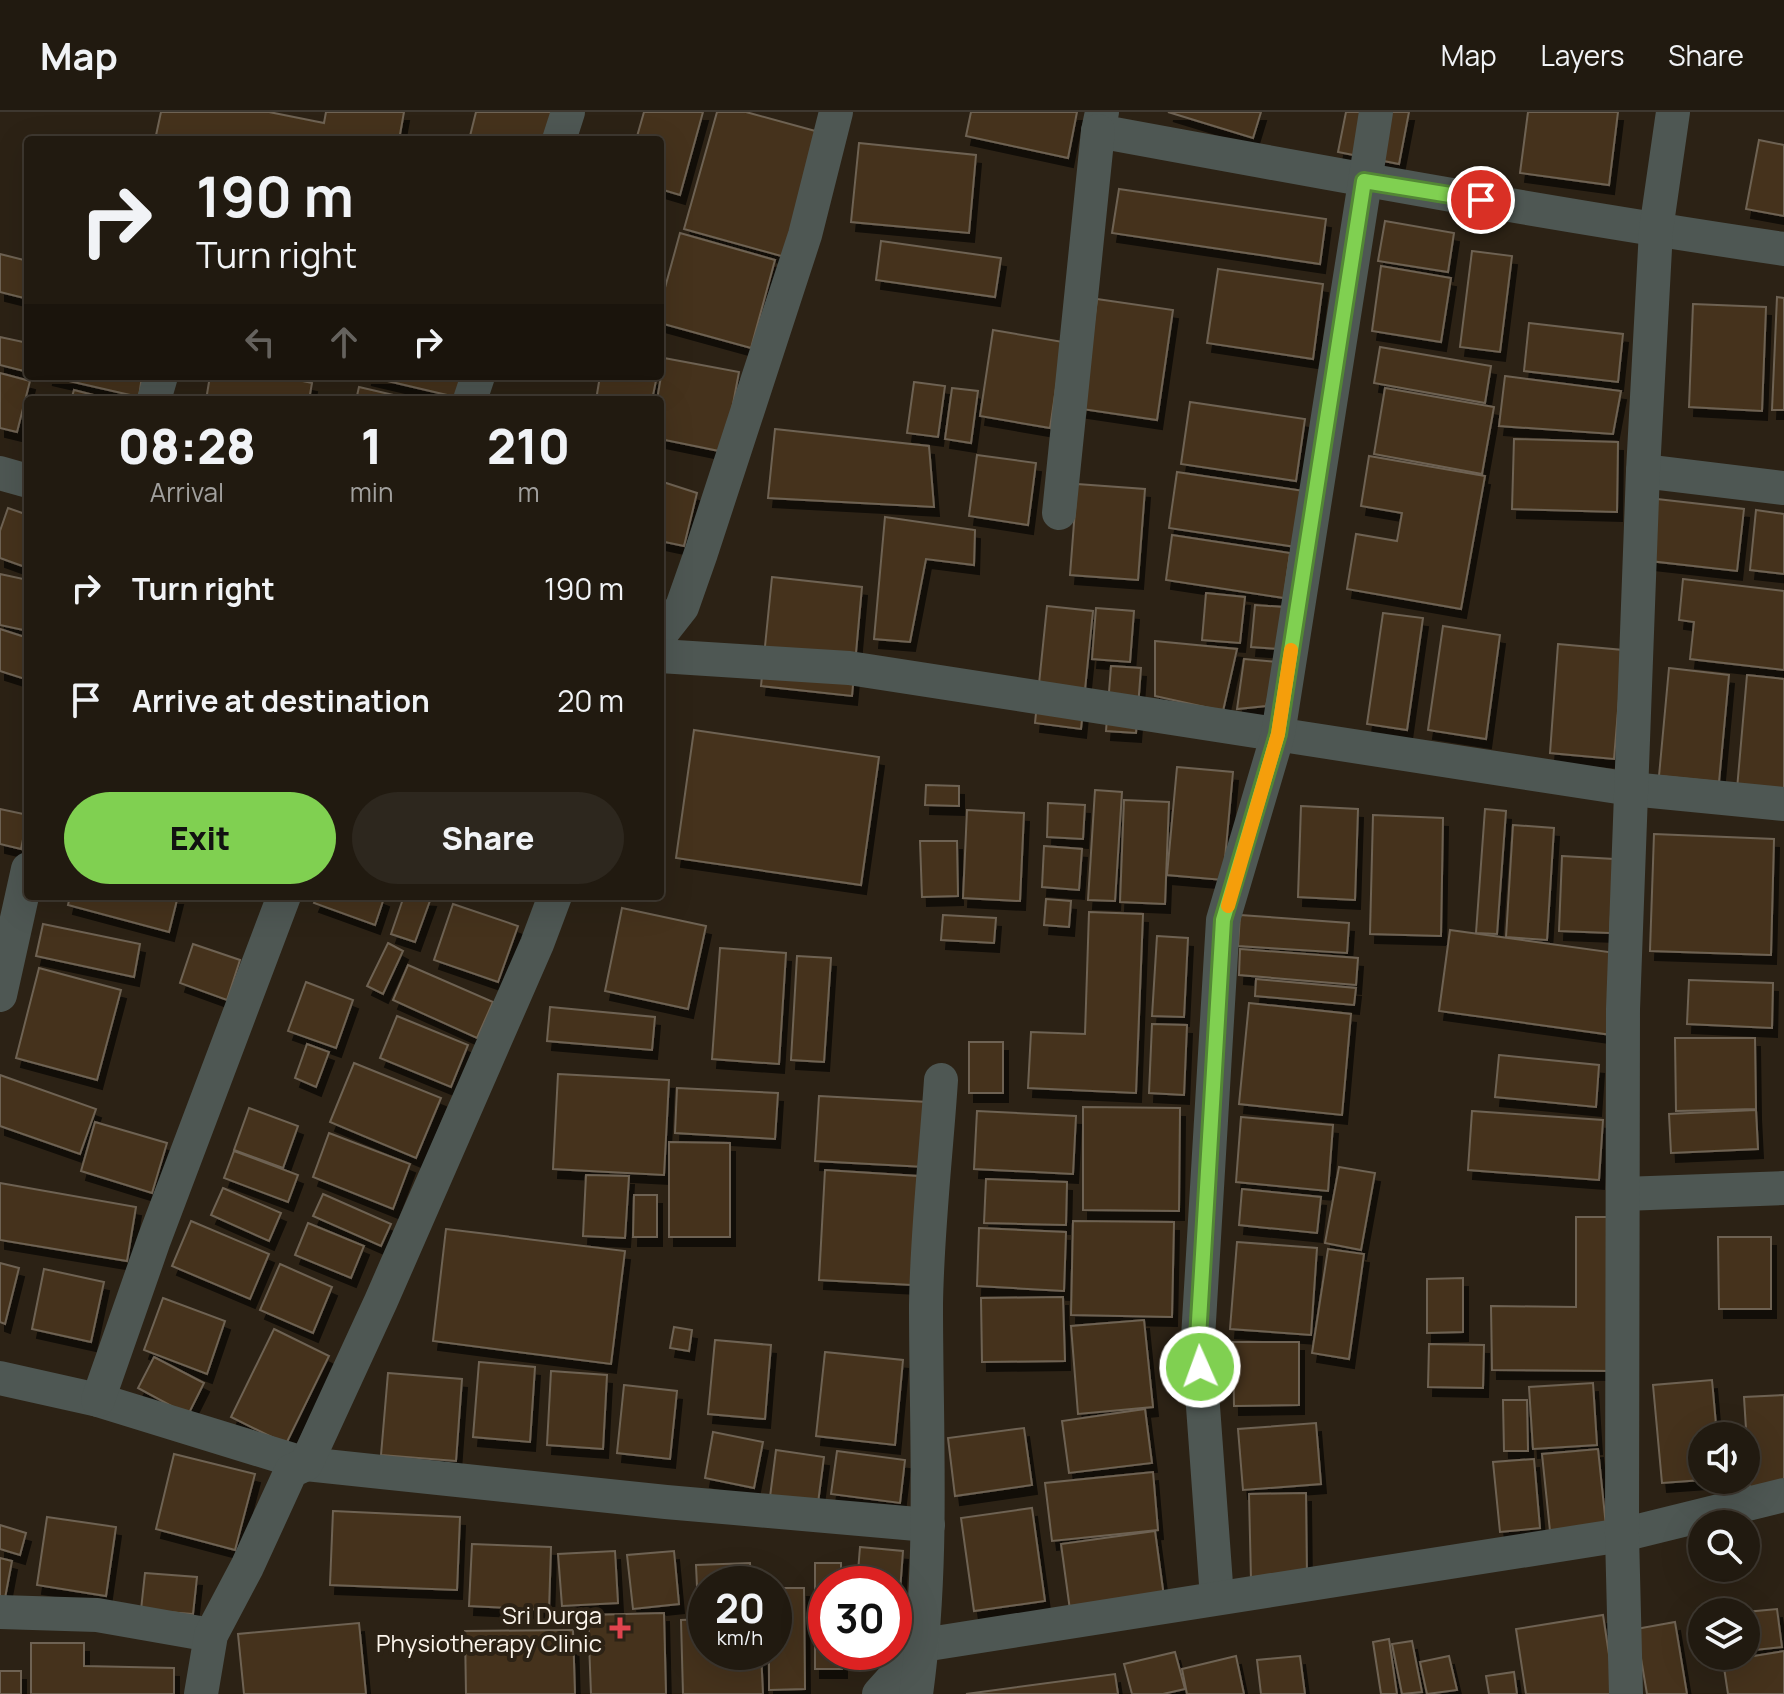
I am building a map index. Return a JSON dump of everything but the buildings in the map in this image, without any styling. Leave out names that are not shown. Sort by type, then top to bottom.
[{"type":"street","points":[[560,136],[568,112]]},
{"type":"street","points":[[664,630],[682,607],[701,553],[805,235],[836,112]]},
{"type":"street","points":[[1217,1598],[1198,1338],[1223,920],[1278,734],[1376,112]]},
{"type":"street","points":[[1626,1694],[1622,1535],[1623,1009],[1643,471],[1656,230],[1673,112]]},
{"type":"street","points":[[1059,513],[1100,121],[1364,181],[1784,249]]},
{"type":"street","points":[[1643,471],[1784,488]]},
{"type":"street","points":[[0,473],[24,480]]},
{"type":"street","points":[[664,656],[849,668],[1631,789],[1784,804]]},
{"type":"street","points":[[0,995],[24,887]]},
{"type":"street","points":[[98,1400],[282,900]]},
{"type":"street","points":[[201,1694],[211,1635],[247,1567],[291,1471],[306,1464],[387,1287],[554,900]]},
{"type":"street","points":[[916,1694],[923,1645],[928,1525],[926,1301],[941,1080]]},
{"type":"street","points":[[1623,1194],[1784,1188]]},
{"type":"street","points":[[0,1378],[98,1400],[306,1464],[666,1502],[928,1525]]},
{"type":"street","points":[[879,1694],[923,1645],[1622,1535],[1784,1495]]},
{"type":"street","points":[[0,1612],[97,1615],[211,1635]]},
{"type":"slow traffic","points":[[1228,906],[1278,734],[1291,650]]},
{"type":"place","name":"Sri Durga Physiotherapy Clinic","points":[[620,1628]]},
{"type":"route","points":[[1200,1367],[1198,1338],[1223,920],[1278,734],[1364,181],[1481,200]]}]
